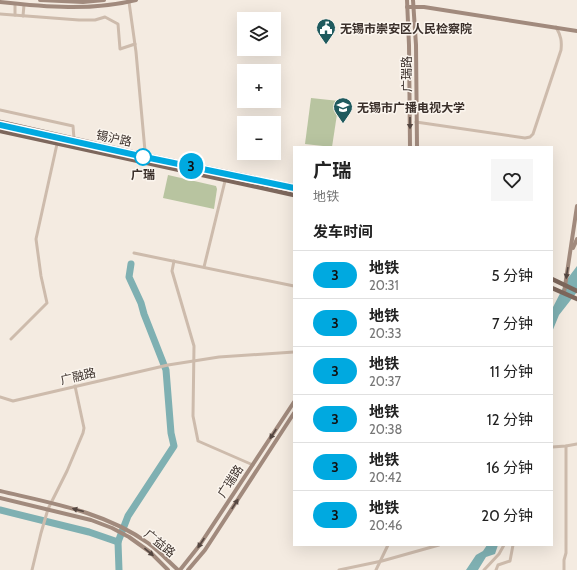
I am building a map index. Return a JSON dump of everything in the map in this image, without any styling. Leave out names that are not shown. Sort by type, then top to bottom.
[{"type":"main road","points":[[40,0],[83,2],[104,0]]},
{"type":"main road","points":[[0,2],[24,5],[83,7],[136,0]]},
{"type":"main road","name":"广瑞路","points":[[407,0],[410,146]]},
{"type":"main road","name":"广瑞路","points":[[413,0],[416,45],[417,146]]},
{"type":"main road","points":[[407,7],[414,6],[577,31]]},
{"type":"main road","name":"锡沪路","points":[[0,122],[145,155],[293,186]]},
{"type":"main road","name":"锡沪路","points":[[0,132],[146,162],[225,181],[293,195]]},
{"type":"main road","points":[[564,293],[577,206]]},
{"type":"main road","points":[[571,252],[577,239]]},
{"type":"main road","points":[[554,280],[577,291]]},
{"type":"main road","points":[[553,288],[577,299]]},
{"type":"main road","name":"广瑞路","points":[[179,570],[200,546],[293,403]]},
{"type":"main road","name":"广瑞路","points":[[188,570],[205,550],[293,415]]},
{"type":"main road","points":[[0,491],[88,513],[129,534]]},
{"type":"main road","points":[[0,498],[113,526]]},
{"type":"main road","name":"广益路","points":[[129,534],[149,544],[179,570]]},
{"type":"main road","name":"广益路","points":[[129,534],[168,570]]},
{"type":"street","points":[[129,1],[135,44],[146,162]]},
{"type":"street","points":[[15,4],[15,15]]},
{"type":"street","points":[[23,16],[24,5]]},
{"type":"street","points":[[0,14],[95,20],[105,16],[118,24],[120,49],[135,44]]},
{"type":"street","points":[[416,122],[525,138],[530,137],[533,134],[562,42],[561,36],[556,27]]},
{"type":"street","points":[[0,110],[73,126],[74,139]]},
{"type":"street","points":[[11,339],[47,303],[41,276],[36,239],[57,144]]},
{"type":"street","points":[[204,267],[225,181]]},
{"type":"street","points":[[134,253],[293,286]]},
{"type":"street","points":[[174,261],[172,271],[194,346],[193,416],[198,441],[253,465]]},
{"type":"street","points":[[193,361],[219,357],[293,352]]},
{"type":"street","name":"广融路","points":[[0,397],[14,400],[168,365],[193,361]]},
{"type":"street","points":[[32,570],[48,509],[67,471],[84,428],[75,386]]},
{"type":"street","points":[[289,409],[293,412]]},
{"type":"street","points":[[553,447],[577,444]]},
{"type":"street","points":[[564,570],[566,553],[566,446]]},
{"type":"street","points":[[376,570],[382,561],[388,546]]},
{"type":"street","points":[[339,570],[382,561],[435,546]]},
{"type":"street","points":[[484,570],[494,561],[503,546]]},
{"type":"street","points":[[496,570],[498,565],[510,561],[513,546]]},
{"type":"green space","points":[[311,98],[339,101],[332,146],[305,144]]},
{"type":"green space","points":[[168,175],[216,186],[217,189],[214,209],[163,198]]},
{"type":"water","points":[[577,266],[577,292],[559,315],[553,330],[553,307],[568,278]]},
{"type":"water","points":[[486,546],[498,546],[495,554],[486,557],[478,570],[466,570],[476,555],[483,551]]},
{"type":"waterway","points":[[119,570],[118,542],[128,516],[174,446],[171,433],[166,370],[141,303],[129,277],[131,264]]},
{"type":"waterway","points":[[0,510],[89,532],[118,542]]},
{"type":"metro line","name":"3","points":[[0,125],[293,188]]},
{"type":"place","name":"无锡市崇安区人民检察院","points":[[326,45]]},
{"type":"place","name":"无锡市广播电视大学","points":[[343,124]]},
{"type":"place","name":"广瑞","points":[[143,157]]}]
